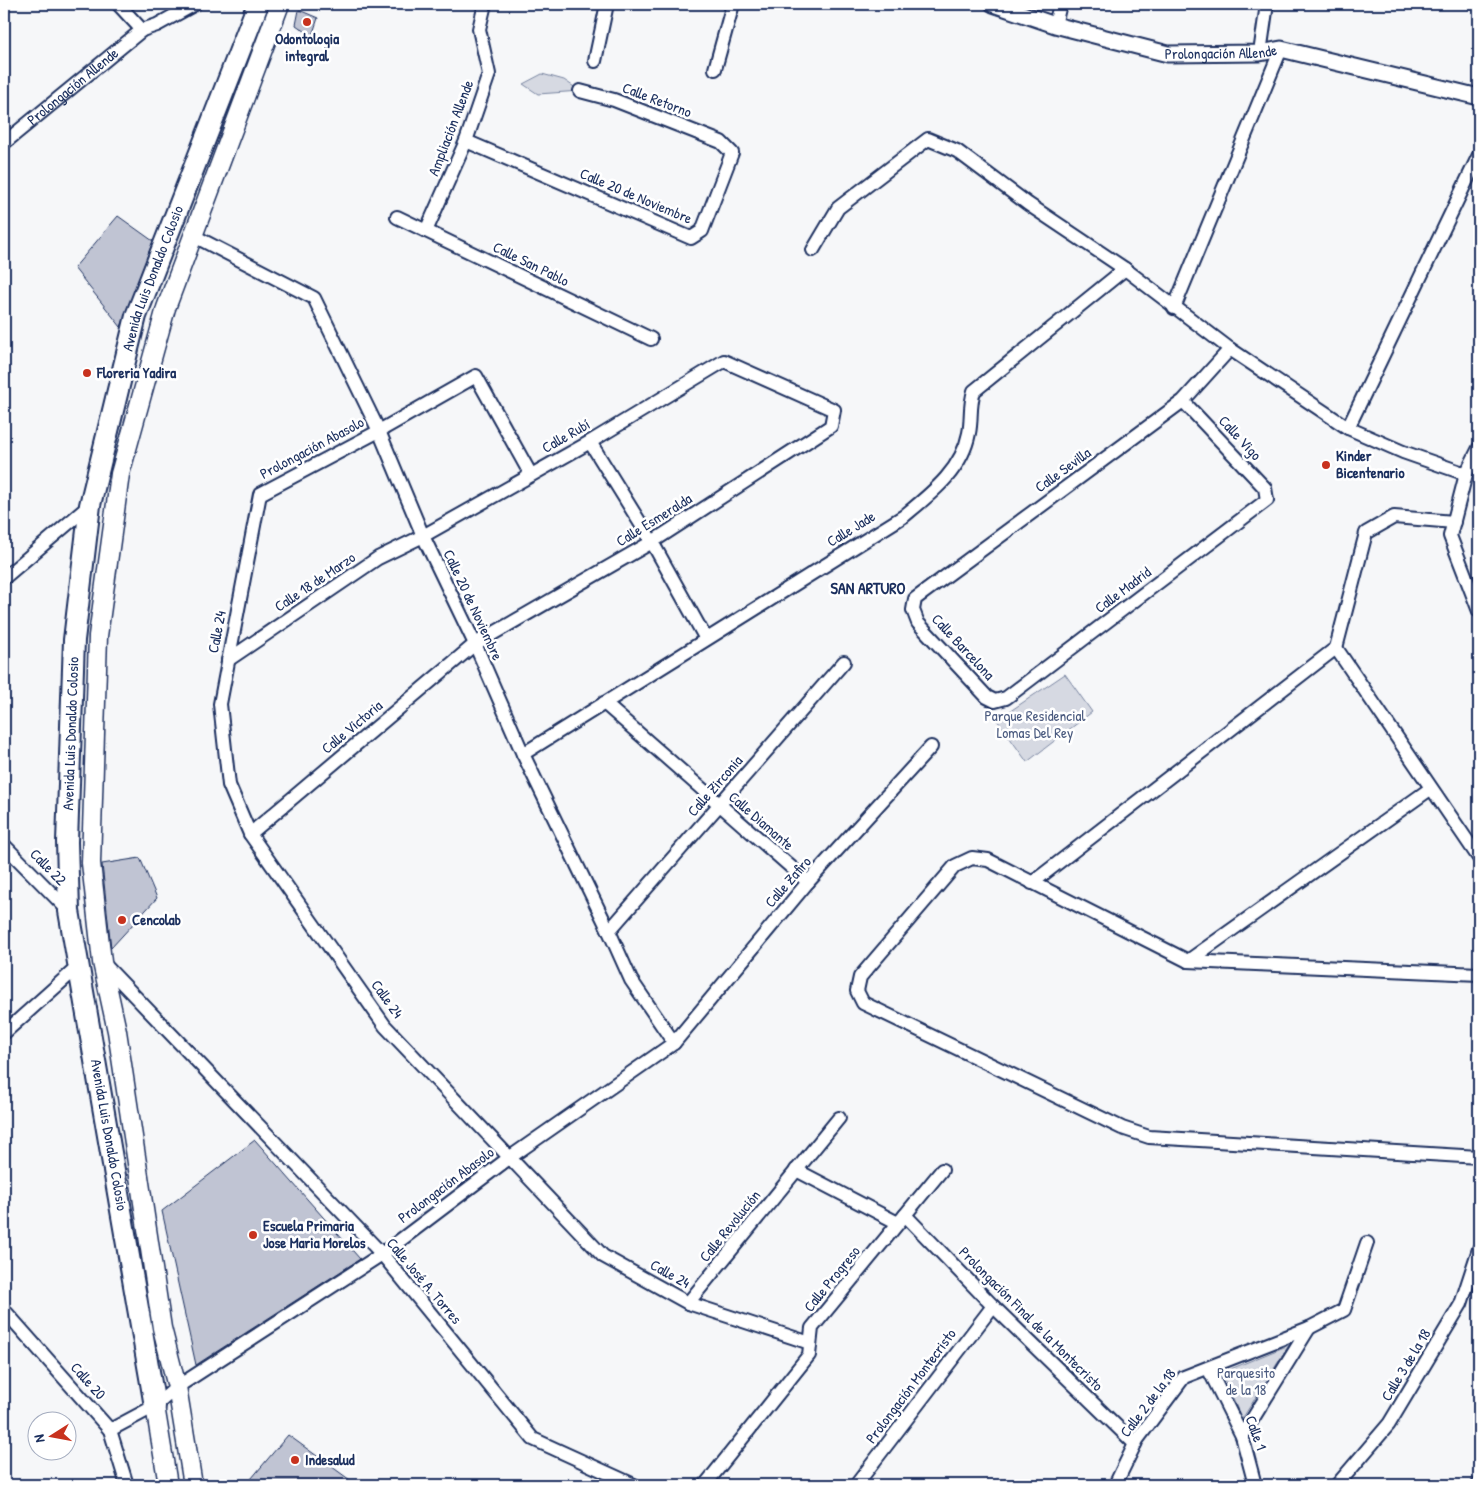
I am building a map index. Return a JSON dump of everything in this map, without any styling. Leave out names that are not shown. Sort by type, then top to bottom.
[{"type":"main road","name":"Avenida Luis Donaldo Colosio","points":[[168,1485],[69,911],[67,842],[74,640],[90,505],[136,316],[258,4]]},
{"type":"main road","name":"Avenida Luis Donaldo Colosio","points":[[193,1485],[177,1387],[162,1328],[117,1031],[102,962],[92,863],[98,636],[120,474],[166,308],[280,4]]},
{"type":"street","points":[[118,4],[142,30]]},
{"type":"street","name":"Prolongación Allende","points":[[4,143],[142,30],[157,25],[195,4]]},
{"type":"street","name":"Ampliación Allende","points":[[426,231],[466,141],[489,74],[479,29],[485,4]]},
{"type":"street","points":[[595,61],[607,4]]},
{"type":"street","points":[[715,69],[733,4]]},
{"type":"street","name":"Prolongación Allende","points":[[993,4],[1055,26],[1168,54],[1260,53],[1281,49],[1479,97]]},
{"type":"street","points":[[1055,26],[1060,4]]},
{"type":"street","points":[[1260,53],[1267,4]]},
{"type":"street","points":[[1174,308],[1281,49]]},
{"type":"street","name":"Calle Retorno","points":[[580,91],[614,100],[722,142]]},
{"type":"street","points":[[813,250],[838,208],[928,139],[957,151],[1028,204],[1125,269],[1230,350],[1348,428],[1402,452],[1466,474]]},
{"type":"street","name":"Calle 20 de Noviembre","points":[[466,141],[691,238],[702,231],[732,153],[722,142]]},
{"type":"street","points":[[1348,428],[1479,155]]},
{"type":"street","name":"Calle San Pablo","points":[[397,217],[651,339]]},
{"type":"street","name":"Calle 20 de Noviembre","points":[[192,236],[314,298],[378,431],[423,536],[475,644],[523,754],[631,980],[674,1043]]},
{"type":"street","name":"Calle Jade","points":[[523,754],[904,516],[938,488],[962,456],[970,432],[969,408],[974,391],[1125,269]]},
{"type":"street","name":"Calle Sevilla","points":[[913,610],[915,599],[1183,401],[1230,350]]},
{"type":"street","name":"Calle Rubí","points":[[423,536],[590,442],[724,362],[834,410]]},
{"type":"street","name":"Prolongación Abasolo","points":[[260,494],[476,376],[531,475]]},
{"type":"street","name":"Calle Vigo","points":[[1183,401],[1265,488],[1267,500]]},
{"type":"street","name":"Calle Esmeralda","points":[[475,644],[652,542],[831,426],[834,410]]},
{"type":"street","points":[[590,442],[652,542],[706,639]]},
{"type":"street","points":[[1479,448],[1466,474],[1450,536],[1479,611]]},
{"type":"street","name":"Calle 24","points":[[260,494],[220,704],[228,785],[250,834],[385,1026],[603,1256],[688,1303],[810,1343]]},
{"type":"street","name":"Calle Madrid","points":[[995,701],[1006,698],[1267,500]]},
{"type":"street","points":[[4,578],[90,505]]},
{"type":"street","points":[[1032,883],[1336,648],[1366,533],[1394,517],[1454,522]]},
{"type":"street","name":"Calle 18 de Marzo","points":[[228,660],[378,558],[423,536]]},
{"type":"street","name":"Calle Barcelona","points":[[913,610],[918,623],[987,697],[995,701]]},
{"type":"street","name":"Calle Victoria","points":[[250,834],[475,644]]},
{"type":"street","points":[[1336,648],[1479,858]]},
{"type":"street","name":"Calle Zirconia","points":[[609,931],[844,662]]},
{"type":"street","name":"Calle Diamante","points":[[604,703],[719,807],[808,882]]},
{"type":"street","name":"Calle Zafiro","points":[[674,1043],[808,882],[931,747]]},
{"type":"street","points":[[1188,962],[1430,788]]},
{"type":"street","name":"Calle 22","points":[[4,845],[69,911]]},
{"type":"street","points":[[1479,974],[1188,962],[988,860],[972,858],[955,866],[860,976],[857,990],[863,1003],[1122,1128],[1149,1138],[1479,1157]]},
{"type":"street","name":"Calle José A. Torres","points":[[102,962],[382,1254],[533,1439],[634,1485]]},
{"type":"street","points":[[4,1034],[79,966]]},
{"type":"street","name":"Prolongación Abasolo","points":[[110,1430],[155,1406],[177,1387],[382,1254],[509,1158],[674,1043]]},
{"type":"street","name":"Calle Revolución","points":[[688,1303],[839,1118]]},
{"type":"street","name":"Prolongación Final de la Montecristo","points":[[796,1170],[901,1219],[1135,1444]]},
{"type":"street","name":"Calle Progreso","points":[[705,1485],[809,1355],[812,1328],[942,1170]]},
{"type":"street","name":"Calle 2 de la 18","points":[[1115,1485],[1135,1444],[1184,1377],[1309,1328],[1344,1310],[1367,1243]]},
{"type":"street","name":"Calle 3 de la 18","points":[[1337,1485],[1390,1424],[1461,1304],[1479,1248]]},
{"type":"street","name":"Prolongación Montecristo","points":[[856,1485],[993,1306]]},
{"type":"street","name":"Calle 20","points":[[4,1310],[110,1430],[126,1485]]},
{"type":"street","points":[[1242,1436],[1309,1328]]},
{"type":"street","name":"Calle 1","points":[[1208,1368],[1242,1436],[1255,1485]]},
{"type":"green space","points":[[542,74],[564,80],[580,91],[538,94],[523,84]]},
{"type":"green space","name":"Parque Residencial Lomas Del Rey","points":[[1065,674],[1092,712],[1027,762],[997,720]]},
{"type":"green space","name":"Parquesito de la 18","points":[[1289,1345],[1242,1419],[1221,1373]]},
{"type":"building","name":"Odontologia integral","points":[[299,10],[318,18],[312,36],[296,25]]},
{"type":"building","points":[[118,216],[153,241],[121,327],[74,268]]},
{"type":"building","name":"Cencolab","points":[[140,858],[157,898],[111,948],[102,864]]},
{"type":"building","name":"Escuela Primaria Jose Maria Morelos","points":[[255,1140],[360,1259],[196,1365],[162,1211]]},
{"type":"building","name":"Indesalud","points":[[288,1435],[357,1485],[246,1485]]},
{"type":"place","name":"Odontologia integral","points":[[307,22]]},
{"type":"place","name":"Floreria Yadira","points":[[87,373]]},
{"type":"place","name":"Kinder Bicentenario","points":[[1326,465]]},
{"type":"place","name":"Cencolab","points":[[122,920]]},
{"type":"place","name":"Escuela Primaria Jose Maria Morelos","points":[[253,1235]]},
{"type":"place","name":"Indesalud","points":[[295,1460]]},
{"type":"district","name":"SAN ARTURO","points":[[868,588]]}]
